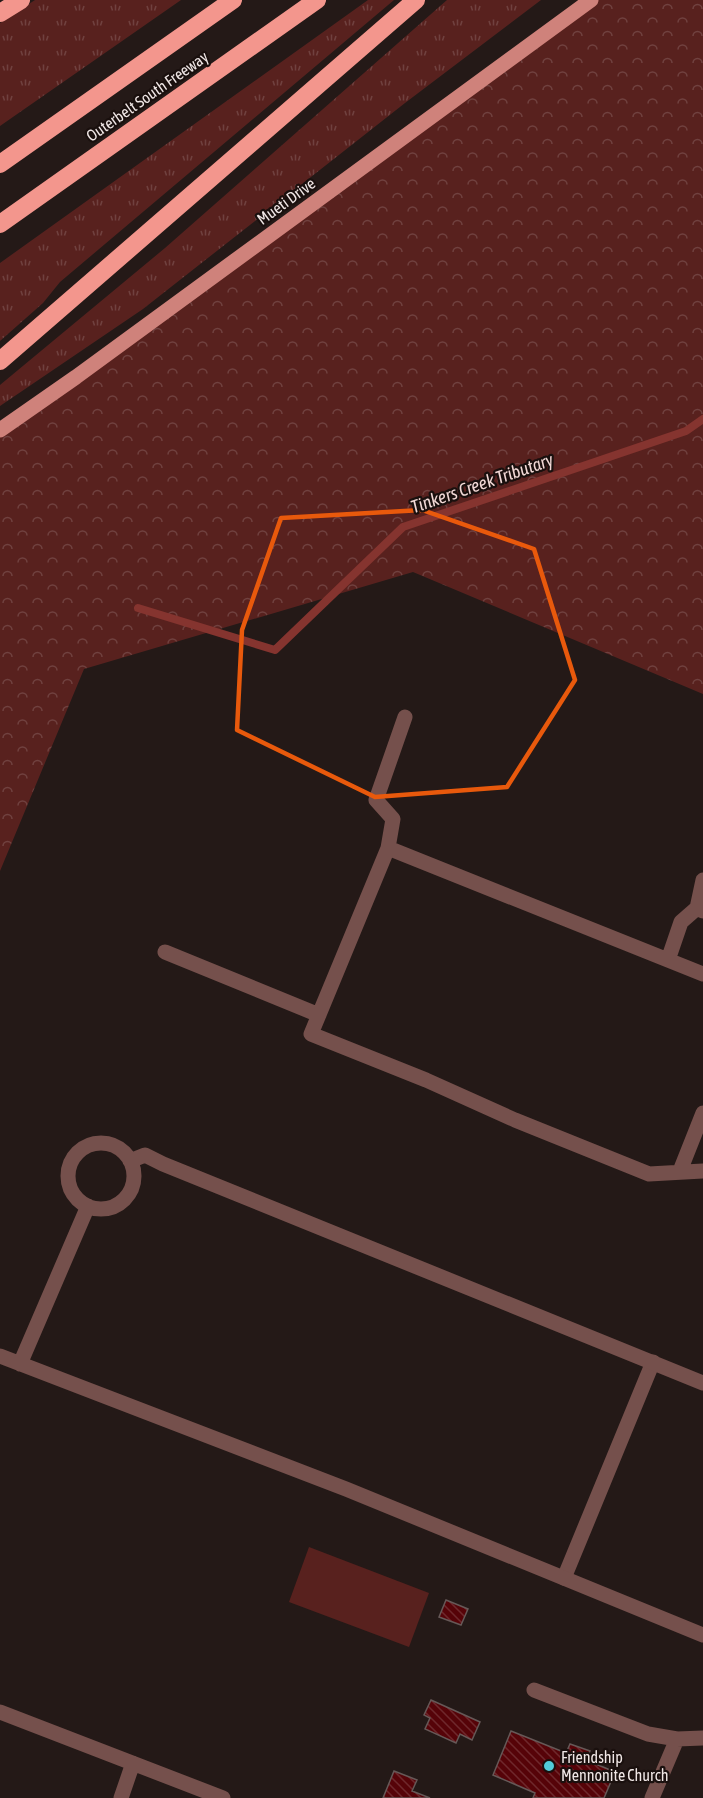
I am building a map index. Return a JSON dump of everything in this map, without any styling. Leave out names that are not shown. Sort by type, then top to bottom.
[{"type":"highway","points":[[0,13],[21,0]]},
{"type":"highway","name":"Outerbelt South Freeway","points":[[0,164],[233,0]]},
{"type":"highway","name":"Outerbelt South Freeway","points":[[0,224],[317,0]]},
{"type":"highway","points":[[0,361],[416,0]]},
{"type":"main road","name":"Mueti Drive","points":[[0,430],[591,0]]},
{"type":"street","points":[[405,717],[375,800],[393,819],[388,848],[311,1034],[649,1174],[703,1171]]},
{"type":"street","points":[[388,848],[703,974]]},
{"type":"street","points":[[668,960],[681,922],[700,910],[703,880]]},
{"type":"street","points":[[165,952],[319,1015]]},
{"type":"street","points":[[680,1171],[703,1113]]},
{"type":"street","points":[[98,1143],[116,1146],[126,1154],[130,1161],[134,1174],[130,1191],[124,1200],[116,1205],[103,1209],[88,1206],[78,1200],[71,1190],[68,1175],[72,1159],[86,1146],[98,1143]]},
{"type":"street","points":[[130,1161],[145,1155],[703,1383]]},
{"type":"street","points":[[20,1364],[88,1206]]},
{"type":"street","points":[[0,1356],[346,1489],[703,1635]]},
{"type":"street","points":[[564,1578],[653,1362]]},
{"type":"street","points":[[534,1690],[648,1734],[677,1739],[703,1737]]},
{"type":"street","points":[[0,1712],[223,1798]]},
{"type":"street","points":[[652,1798],[677,1739]]},
{"type":"street","points":[[121,1798],[134,1763]]},
{"type":"highlighted area","points":[[422,510],[534,549],[575,680],[507,787],[375,797],[237,730],[242,630],[281,518]]},
{"type":"green space","points":[[35,0],[181,0],[0,126],[0,23]]},
{"type":"green space","points":[[368,0],[394,0],[60,282],[43,303],[0,341],[0,263]]},
{"type":"green space","points":[[447,0],[541,0],[405,103],[143,309],[0,406],[0,385],[165,248]]},
{"type":"green space","points":[[591,0],[703,0],[703,694],[413,572],[84,669],[0,871],[0,430]]},
{"type":"green space","points":[[309,1547],[429,1593],[409,1647],[289,1602]]},
{"type":"building","points":[[446,1600],[468,1609],[461,1625],[439,1617]]},
{"type":"building","points":[[431,1700],[480,1722],[472,1740],[460,1734],[456,1743],[425,1729],[430,1718],[424,1715]]},
{"type":"building","name":"Friendship Mennonite Church","points":[[511,1731],[566,1753],[570,1744],[590,1751],[586,1760],[615,1772],[604,1798],[533,1798],[535,1793],[493,1775]]},
{"type":"building","points":[[394,1771],[417,1780],[412,1791],[430,1798],[383,1798]]},
{"type":"waterway","name":"Tinkers Creek Tributary","points":[[138,608],[275,650],[403,527],[686,431],[703,419]]},
{"type":"place","name":"Friendship Mennonite Church","points":[[549,1766]]}]
